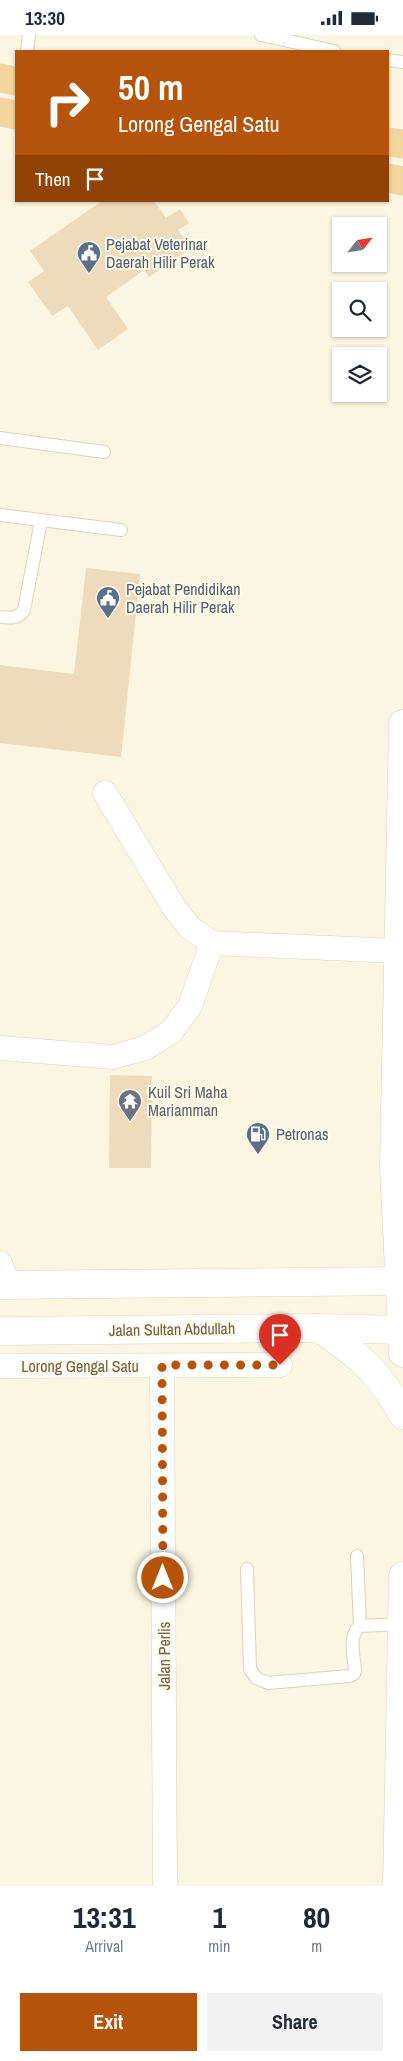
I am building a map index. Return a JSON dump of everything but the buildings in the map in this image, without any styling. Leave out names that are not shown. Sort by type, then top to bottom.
[{"type":"highway","points":[[0,78],[15,81]]},
{"type":"highway","points":[[389,142],[403,144]]},
{"type":"highway","points":[[389,178],[403,181]]},
{"type":"street","points":[[403,724],[398,951],[399,1196],[403,1338]]},
{"type":"street","points":[[105,793],[173,906],[190,928],[212,943],[398,951]]},
{"type":"street","points":[[0,1048],[113,1057],[145,1048],[171,1032],[190,1006],[212,943]]},
{"type":"street","points":[[2,1277],[401,1281]]},
{"type":"street","points":[[319,1328],[369,1365],[389,1389],[403,1415]]},
{"type":"street","name":"Jalan Sultan Abdullah","points":[[0,1331],[319,1328],[403,1338]]},
{"type":"street","name":"Jalan Perlis","points":[[162,1365],[165,1886]]},
{"type":"street","name":"Lorong Gengal Satu","points":[[0,1366],[280,1365]]},
{"type":"street","points":[[397,1886],[403,1576]]},
{"type":"lane","points":[[27,50],[29,35]]},
{"type":"lane","points":[[261,35],[329,50]]},
{"type":"lane","points":[[389,60],[403,62]]},
{"type":"lane","points":[[0,439],[104,451]]},
{"type":"lane","points":[[0,515],[121,530]]},
{"type":"lane","points":[[0,617],[12,618],[20,615],[24,610],[41,521]]},
{"type":"lane","points":[[358,1557],[360,1626]]},
{"type":"lane","points":[[248,1569],[250,1669],[256,1678],[268,1683],[354,1674],[353,1635],[355,1630],[360,1626],[402,1624]]},
{"type":"place","name":"Pejabat Veterinar Daerah Hilir Perak","points":[[89,274]]},
{"type":"place","name":"Pejabat Pendidikan Daerah Hilir Perak","points":[[108,619]]},
{"type":"place","name":"Kuil Sri Maha Mariamman","points":[[130,1122]]},
{"type":"place","name":"Petronas","points":[[258,1155]]},
{"type":"route","points":[[163,1578],[162,1365],[280,1365]]}]
